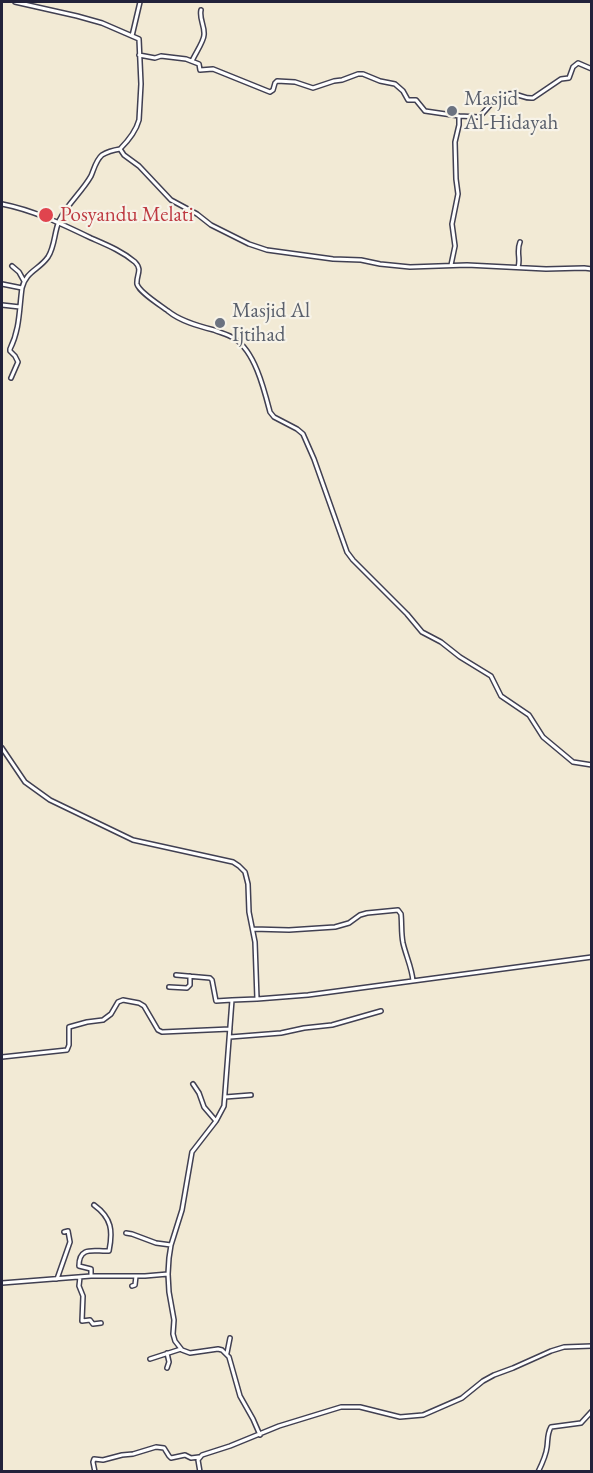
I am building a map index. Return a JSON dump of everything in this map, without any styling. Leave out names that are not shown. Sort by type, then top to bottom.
[{"type":"street","points":[[11,378],[18,362],[10,349],[20,321],[24,281],[49,255],[58,222],[66,207],[90,178],[100,156],[120,149],[138,125],[141,84],[137,38],[102,23],[15,2]]},
{"type":"street","points":[[132,36],[140,2]]},
{"type":"street","points":[[192,62],[204,39],[201,10]]},
{"type":"street","points":[[139,55],[155,58],[161,56],[192,62],[199,64],[200,70],[213,69],[270,92],[277,81],[295,82],[313,88],[358,74],[366,74],[380,81],[394,84],[408,100],[416,100],[425,111],[479,117],[493,101],[510,94],[528,99],[533,98],[561,80],[569,78],[573,66],[578,63],[591,69]]},
{"type":"street","points":[[450,266],[455,246],[452,224],[459,194],[455,150],[459,116]]},
{"type":"street","points":[[120,149],[171,200],[197,214],[211,225],[267,250],[410,267],[467,265],[591,269]]},
{"type":"street","points":[[2,204],[58,222],[119,251],[139,268],[137,283],[144,293],[172,315],[225,334],[240,343],[256,368],[270,412],[274,417],[303,434],[347,552],[353,560],[395,601],[422,632],[489,674],[501,696],[529,715],[543,737],[568,760],[577,764],[591,765]]},
{"type":"street","points":[[519,267],[520,242]]},
{"type":"street","points":[[12,266],[24,281]]},
{"type":"street","points":[[2,284],[22,288]]},
{"type":"street","points":[[2,304],[20,307]]},
{"type":"street","points":[[2,748],[25,782],[50,800],[132,840],[233,862],[239,866],[245,872],[248,884],[249,912],[255,942],[257,999]]},
{"type":"street","points":[[253,929],[289,930],[335,927],[349,923],[367,913],[398,910],[401,914],[401,933],[413,981]]},
{"type":"street","points":[[176,975],[210,978],[216,1001],[308,995],[591,957]]},
{"type":"street","points":[[169,987],[189,987],[190,976]]},
{"type":"street","points":[[2,1057],[67,1050],[69,1027],[103,1020],[111,1014],[121,1000],[144,1006],[162,1032],[230,1029]]},
{"type":"street","points":[[227,1353],[221,1349],[190,1353],[181,1349],[175,1341],[168,1274],[171,1245],[182,1210],[192,1152],[224,1106],[232,1000]]},
{"type":"street","points":[[230,1037],[281,1034],[304,1028],[332,1025],[381,1011]]},
{"type":"street","points":[[193,1084],[204,1107],[216,1120]]},
{"type":"street","points":[[225,1097],[251,1095]]},
{"type":"street","points":[[91,1276],[91,1269],[79,1266],[80,1257],[91,1250],[109,1251],[111,1236],[106,1217],[94,1205]]},
{"type":"street","points":[[57,1279],[62,1270],[70,1240],[68,1231],[64,1232]]},
{"type":"street","points":[[126,1233],[156,1243],[171,1245]]},
{"type":"street","points":[[2,1283],[111,1274],[135,1276],[168,1274]]},
{"type":"street","points":[[132,1286],[135,1285],[135,1276]]},
{"type":"street","points":[[80,1277],[79,1286],[83,1296],[82,1321],[90,1320],[93,1324],[101,1323]]},
{"type":"street","points":[[230,1338],[227,1353],[240,1396],[260,1435]]},
{"type":"street","points":[[95,1472],[94,1459],[103,1460],[156,1447],[164,1448],[170,1458],[184,1455],[192,1458],[200,1457],[279,1426],[341,1407],[360,1407],[400,1417],[423,1415],[462,1398],[494,1375],[551,1351],[564,1347],[591,1346]]},
{"type":"street","points":[[150,1359],[181,1349]]},
{"type":"street","points":[[167,1368],[168,1353]]},
{"type":"street","points":[[538,1472],[544,1460],[551,1427],[581,1422],[591,1411]]},
{"type":"street","points":[[200,1457],[198,1460],[200,1472]]},
{"type":"place","name":"Masjid Al-Hidayah","points":[[452,111]]},
{"type":"place","name":"Posyandu Melati","points":[[46,215]]},
{"type":"place","name":"Masjid Al Ijtihad","points":[[220,323]]}]
